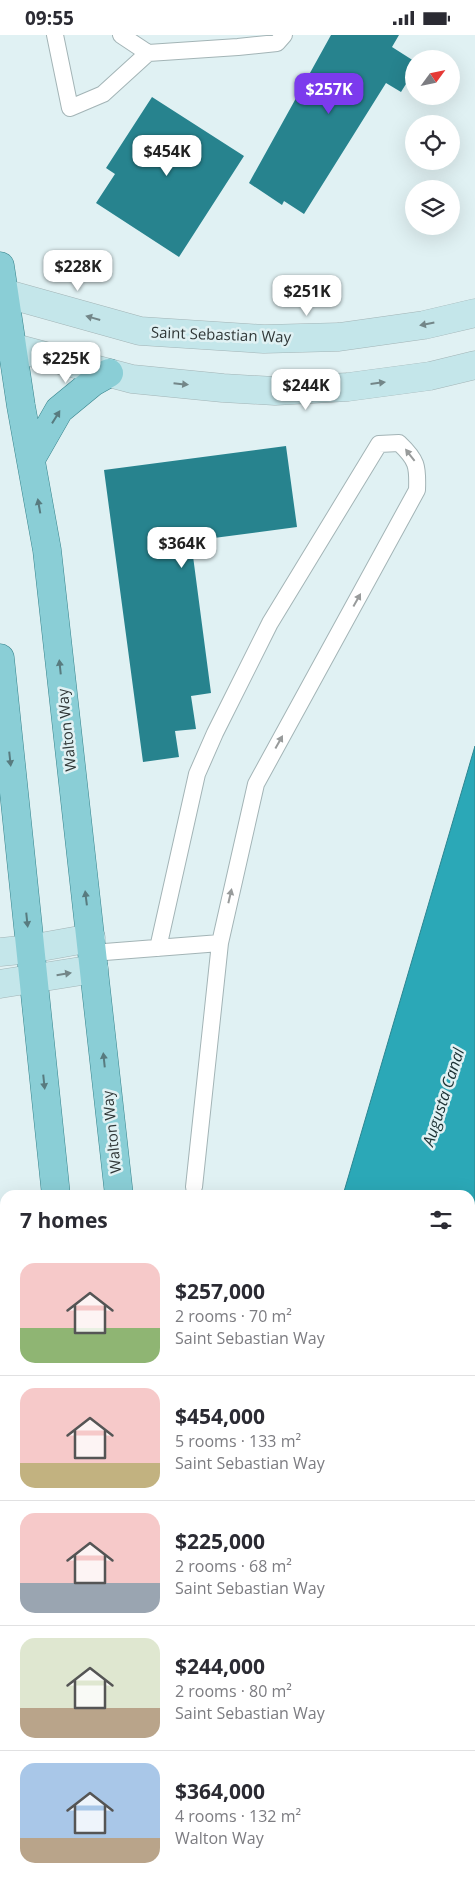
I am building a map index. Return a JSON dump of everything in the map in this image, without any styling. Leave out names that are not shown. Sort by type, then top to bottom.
[{"type":"main road","name":"Saint Sebastian Way","points":[[1,284],[140,331],[264,339],[339,337],[424,325],[475,313]]},
{"type":"main road","name":"Walton Way","points":[[1,284],[6,346],[31,459],[47,550],[118,1190]]},
{"type":"main road","points":[[6,346],[121,376],[223,389],[275,391],[348,387],[430,376],[475,365]]},
{"type":"main road","points":[[31,459],[59,410],[93,382],[121,376]]},
{"type":"main road","points":[[0,658],[55,1190]]},
{"type":"main road","points":[[0,952],[30,949],[92,953]]},
{"type":"main road","points":[[0,984],[33,979],[92,953]]},
{"type":"lane","points":[[54,35],[70,108],[103,94],[148,53],[241,41],[277,43],[284,35]]},
{"type":"lane","points":[[121,35],[148,53]]},
{"type":"lane","points":[[158,948],[197,774],[215,733],[270,623],[379,444],[399,443],[412,456],[418,471],[417,491],[256,784],[220,943],[194,1187]]},
{"type":"lane","points":[[92,953],[220,943]]},
{"type":"water","name":"Augusta Canal","points":[[475,746],[475,1190],[344,1190]]},
{"type":"building","points":[[331,35],[399,35],[392,47],[405,55],[405,86],[401,92],[386,83],[304,214],[284,201],[282,205],[249,183]]},
{"type":"building","points":[[152,97],[244,156],[179,257],[96,203],[115,174],[106,168]]},
{"type":"building","points":[[286,446],[297,527],[191,541],[211,693],[191,696],[196,729],[175,731],[179,757],[143,762],[104,470]]}]
